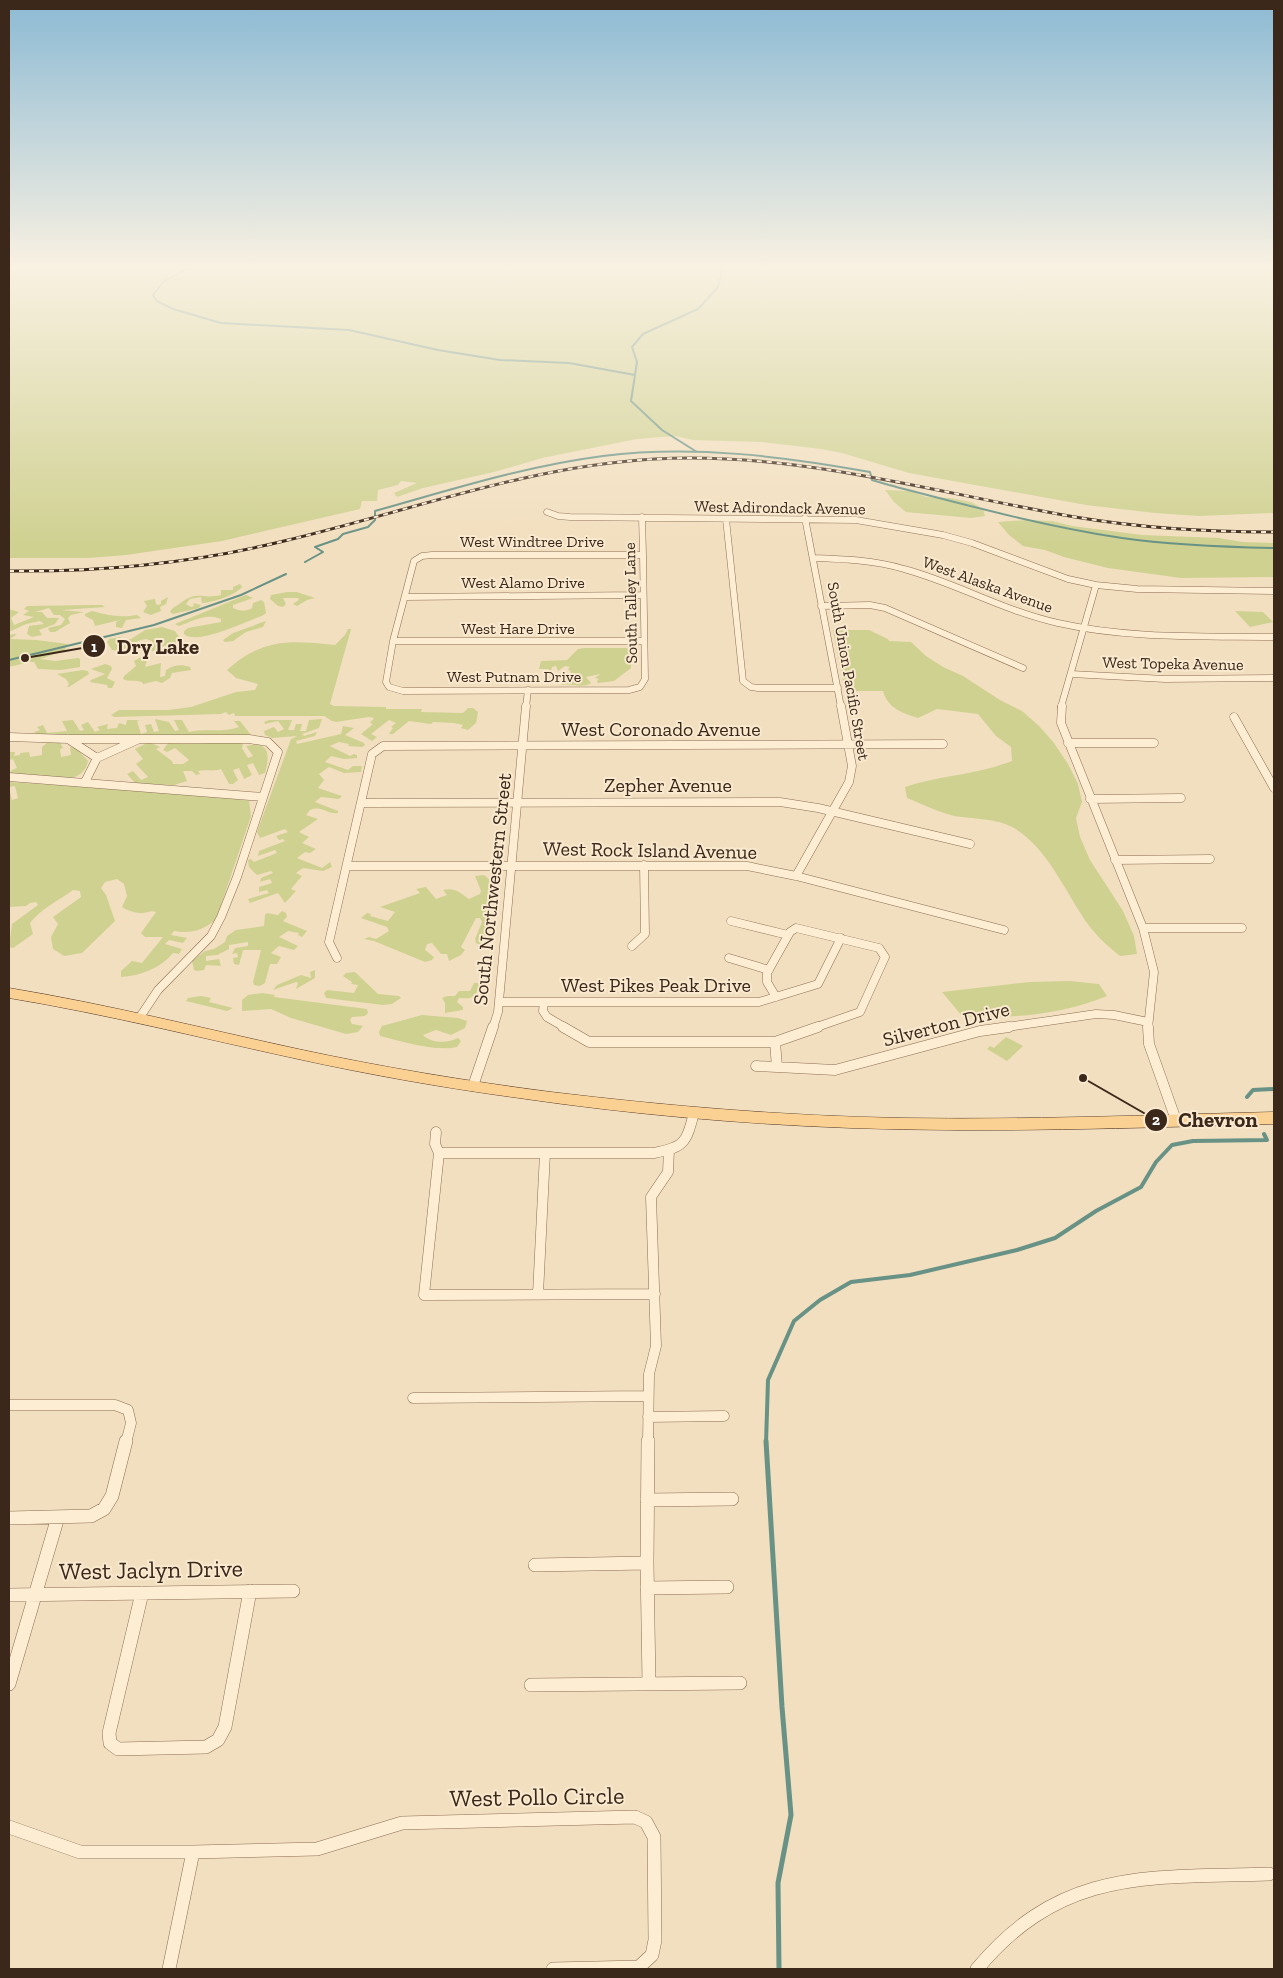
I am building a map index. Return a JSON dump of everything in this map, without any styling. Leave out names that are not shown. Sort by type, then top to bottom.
[{"type":"main road","points":[[9,993],[90,1006],[312,1057],[472,1086],[694,1113],[804,1120],[942,1124],[1274,1118]]},
{"type":"street","name":"West Adirondack Avenue","points":[[547,512],[558,516],[570,517],[642,517],[683,520],[805,518],[856,520],[917,529],[972,543],[1068,579],[1096,585],[1137,589],[1274,591]]},
{"type":"street","name":"South Talley Lane","points":[[640,686],[645,679],[642,517]]},
{"type":"street","name":"South Union Pacific Street","points":[[796,876],[833,812],[851,776],[852,766],[805,518]]},
{"type":"street","points":[[726,519],[743,680],[751,687],[758,688],[838,688]]},
{"type":"street","name":"West Windtree Drive","points":[[405,597],[414,562],[422,556],[643,555]]},
{"type":"street","name":"West Alaska Avenue","points":[[813,558],[860,560],[900,568],[927,576],[1028,615],[1084,628],[1152,635],[1274,637]]},
{"type":"street","points":[[1096,585],[1060,715],[1060,723],[1143,928],[1154,972],[1148,1022],[1149,1044],[1176,1120]]},
{"type":"street","name":"West Alamo Drive","points":[[405,597],[642,595]]},
{"type":"street","points":[[393,641],[405,597]]},
{"type":"street","points":[[821,606],[870,605],[884,608],[1023,668]]},
{"type":"street","name":"West Hare Drive","points":[[393,641],[643,641]]},
{"type":"street","name":"West Putnam Drive","points":[[393,641],[386,682],[389,687],[403,691],[630,690],[640,686]]},
{"type":"street","name":"West Topeka Avenue","points":[[1071,674],[1165,679],[1274,678]]},
{"type":"street","name":"South Northwestern Street","points":[[472,1086],[494,1026],[499,1002],[510,866],[528,690]]},
{"type":"street","points":[[1234,717],[1274,788]]},
{"type":"street","points":[[9,736],[68,739],[250,739],[268,742],[278,752],[221,917],[210,936],[158,990],[140,1017]]},
{"type":"street","points":[[85,782],[96,758],[142,738]]},
{"type":"street","points":[[68,739],[96,758]]},
{"type":"street","points":[[1068,743],[1154,743]]},
{"type":"street","name":"West Coronado Avenue","points":[[361,803],[372,754],[378,748],[389,746],[943,744]]},
{"type":"street","points":[[9,776],[263,797]]},
{"type":"street","points":[[1090,799],[1181,798]]},
{"type":"street","name":"Zepher Avenue","points":[[361,803],[780,802],[833,812],[970,844]]},
{"type":"street","points":[[338,958],[329,942],[361,803]]},
{"type":"street","points":[[1115,860],[1210,859]]},
{"type":"street","points":[[632,946],[645,934],[644,865]]},
{"type":"street","name":"West Rock Island Avenue","points":[[348,866],[747,866],[796,876],[1004,930]]},
{"type":"street","points":[[731,921],[788,935]]},
{"type":"street","points":[[544,1002],[543,1011],[547,1017],[588,1042],[775,1042],[860,1012],[885,957],[879,948],[801,928],[792,930],[766,977],[776,997]]},
{"type":"street","points":[[1143,928],[1242,928]]},
{"type":"street","name":"West Pikes Peak Drive","points":[[499,1002],[759,1002],[818,984],[842,938]]},
{"type":"street","points":[[729,958],[769,970]]},
{"type":"street","name":"Silverton Drive","points":[[756,1066],[836,1070],[980,1031],[1096,1014],[1114,1015],[1148,1022]]},
{"type":"street","points":[[775,1042],[777,1067]]},
{"type":"street","points":[[439,1153],[654,1153],[676,1149],[688,1136],[694,1113]]},
{"type":"street","points":[[436,1132],[435,1144],[439,1153],[424,1295],[655,1294]]},
{"type":"street","points":[[650,1683],[647,1588],[648,1396],[649,1374],[656,1346],[651,1197],[668,1172],[669,1150]]},
{"type":"street","points":[[538,1294],[545,1153]]},
{"type":"street","points":[[413,1398],[648,1396]]},
{"type":"street","points":[[9,1405],[115,1405],[128,1410],[131,1423],[112,1496],[104,1509],[91,1516],[9,1518]]},
{"type":"street","points":[[648,1417],[724,1416]]},
{"type":"street","points":[[647,1500],[732,1499]]},
{"type":"street","points":[[9,1684],[58,1517]]},
{"type":"street","points":[[535,1565],[647,1563]]},
{"type":"street","points":[[647,1588],[727,1588]]},
{"type":"street","name":"West Jaclyn Drive","points":[[9,1595],[293,1591]]},
{"type":"street","points":[[142,1593],[109,1733],[110,1743],[118,1749],[206,1747],[218,1740],[225,1727],[250,1592]]},
{"type":"street","points":[[530,1685],[740,1683]]},
{"type":"street","name":"West Pollo Circle","points":[[9,1827],[80,1852],[193,1852],[317,1849],[402,1823],[635,1817],[646,1822],[654,1837],[655,1940],[652,1955],[640,1967],[553,1969]]},
{"type":"street","points":[[169,1969],[193,1852]]},
{"type":"street","points":[[977,1969],[1007,1937],[1031,1917],[1060,1900],[1095,1888],[1128,1880],[1269,1874]]},
{"type":"green space","points":[[9,359],[1274,359],[1274,513],[1199,516],[1086,505],[909,473],[842,453],[821,449],[761,442],[693,440],[675,436],[637,439],[542,458],[494,472],[423,488],[397,497],[394,493],[417,483],[401,481],[398,485],[378,490],[377,501],[362,501],[360,509],[222,541],[126,555],[88,558],[9,558]]},
{"type":"green space","points":[[885,490],[910,491],[926,497],[951,498],[971,502],[983,509],[985,516],[971,518],[906,512],[894,502]]},
{"type":"green space","points":[[1052,521],[1072,526],[1142,535],[1219,538],[1242,542],[1274,543],[1274,577],[1181,578],[1108,568],[1064,557],[1045,550],[1023,546],[1009,535],[998,522]]},
{"type":"green space","points":[[240,584],[242,587],[223,598],[202,603],[201,597],[190,599],[186,604],[191,607],[194,606],[193,603],[201,605],[199,608],[173,614],[170,612],[174,607],[191,597],[221,595],[221,590],[233,590],[233,587]]},
{"type":"green space","points":[[297,592],[315,598],[297,606],[293,604],[299,600],[298,598],[283,598],[286,604],[283,607],[278,606],[270,599],[271,595]]},
{"type":"green space","points":[[246,595],[253,598],[233,605],[233,608],[247,610],[252,608],[253,603],[261,600],[264,602],[266,613],[222,631],[199,637],[190,637],[184,634],[184,631],[188,628],[221,622],[221,619],[205,617],[179,626],[175,624]]},
{"type":"green space","points":[[168,597],[166,604],[160,607],[161,611],[151,615],[143,612],[147,606],[144,601],[155,599],[158,605]]},
{"type":"green space","points":[[102,605],[105,607],[61,610],[84,612],[71,615],[68,618],[70,623],[55,632],[50,632],[48,628],[61,625],[65,619],[60,615],[54,615],[49,608],[35,612],[42,612],[47,618],[59,618],[55,624],[39,630],[42,635],[32,637],[27,634],[29,626],[44,624],[40,621],[26,624],[9,632],[9,609],[19,612],[11,618],[14,625],[34,617],[23,615],[29,611],[24,609],[27,606]]},
{"type":"green space","points":[[92,611],[114,616],[137,615],[141,618],[126,620],[122,628],[116,627],[116,622],[120,620],[95,626],[93,620],[85,616],[85,614]]},
{"type":"green space","points":[[1235,611],[1263,612],[1273,622],[1250,627]]},
{"type":"green space","points":[[266,621],[263,627],[246,632],[233,641],[225,642],[223,640],[233,633]]},
{"type":"green space","points":[[162,627],[175,631],[181,640],[155,651],[151,651],[152,641],[147,639],[137,641],[124,649],[118,650],[112,650],[107,642],[109,639],[120,637],[123,640],[131,639],[145,630]]},
{"type":"green space","points":[[348,629],[351,629],[330,704],[334,706],[386,707],[386,709],[422,709],[421,712],[463,713],[468,708],[473,708],[478,712],[476,723],[468,730],[461,728],[463,725],[454,723],[433,722],[431,724],[409,721],[393,734],[389,734],[393,728],[391,727],[396,723],[389,720],[371,734],[377,737],[372,741],[361,734],[373,724],[370,723],[374,718],[369,717],[336,722],[324,716],[235,716],[234,713],[229,715],[226,712],[221,714],[114,717],[111,715],[119,710],[168,710],[191,707],[236,692],[255,690],[258,684],[236,678],[227,670],[253,652],[265,647],[291,642],[335,645]]},
{"type":"green space","points":[[833,630],[869,630],[889,641],[911,642],[926,656],[1022,711],[1039,726],[1054,743],[1078,784],[1082,802],[1076,818],[1080,837],[1090,860],[1123,911],[1134,936],[1137,954],[1120,956],[1099,937],[1089,926],[1044,856],[1025,836],[1014,828],[1000,822],[954,816],[907,798],[905,787],[999,766],[1012,761],[1011,747],[996,736],[978,714],[937,709],[918,718],[892,706],[883,691],[845,691]]},
{"type":"green space","points":[[17,634],[10,639],[68,644],[64,651],[40,659],[55,661],[78,658],[80,659],[80,667],[61,670],[38,669],[34,662],[30,662],[9,667],[9,635]]},
{"type":"green space","points":[[626,648],[630,650],[631,668],[614,681],[598,683],[599,679],[595,678],[600,674],[586,677],[591,683],[581,686],[562,685],[561,683],[571,672],[568,669],[570,667],[565,666],[558,671],[556,666],[552,667],[551,671],[539,669],[541,661],[567,660],[578,649]]},
{"type":"green space","points":[[143,656],[148,657],[145,667],[161,663],[160,677],[165,676],[166,670],[175,666],[187,666],[191,670],[172,673],[170,678],[162,683],[156,681],[143,684],[140,681],[123,679],[136,666],[134,661]]},
{"type":"green space","points":[[105,664],[111,666],[112,669],[107,678],[115,682],[112,688],[108,688],[107,685],[90,682],[105,674],[91,669]]},
{"type":"green space","points":[[88,671],[89,674],[69,687],[67,687],[69,684],[66,679],[57,674]]},
{"type":"green space","points":[[155,719],[169,722],[175,731],[179,730],[174,720],[182,720],[189,732],[233,729],[239,727],[234,721],[240,721],[251,735],[249,738],[40,736],[34,732],[40,730],[37,727],[43,725],[47,733],[67,731],[62,721],[73,720],[80,731],[84,730],[81,725],[88,722],[95,732],[100,730],[97,727],[108,724],[107,729],[117,728],[119,723],[126,725],[127,720],[140,720],[137,721],[141,734],[147,732],[145,725],[151,724],[154,732],[159,731]]},
{"type":"green space","points":[[322,719],[319,728],[302,734],[304,736],[317,732],[315,736],[296,741],[297,744],[341,734],[343,726],[354,728],[345,735],[365,745],[362,747],[348,746],[349,744],[339,742],[330,746],[350,756],[357,755],[357,758],[344,759],[331,756],[325,762],[348,770],[353,766],[362,766],[361,772],[344,773],[329,767],[319,774],[324,780],[318,788],[342,796],[339,799],[321,797],[315,802],[338,811],[338,813],[331,813],[321,809],[310,810],[306,815],[318,819],[299,832],[309,837],[302,843],[316,849],[310,853],[305,852],[297,858],[322,868],[330,862],[332,867],[323,871],[303,868],[296,873],[302,876],[291,889],[296,891],[285,903],[278,893],[250,903],[248,899],[269,893],[267,890],[259,892],[259,887],[272,883],[270,879],[260,882],[261,878],[273,873],[271,871],[257,875],[249,867],[248,860],[251,859],[254,862],[277,853],[275,850],[258,856],[259,851],[285,841],[283,839],[279,840],[276,836],[288,832],[285,829],[260,838],[257,832],[291,739],[297,736],[272,738],[265,735],[264,731],[274,727],[278,732],[284,729],[278,721],[265,724],[264,722],[269,720],[292,720],[288,730],[294,730],[296,724],[302,724],[300,731],[306,731],[309,720]]},
{"type":"green space","points":[[49,741],[60,742],[63,748],[60,749],[61,757],[71,755],[70,747],[76,748],[88,761],[83,772],[77,776],[64,778],[9,774],[17,768],[13,759],[9,760],[9,752],[15,752],[14,756],[29,752],[30,757],[42,755],[42,747]]},
{"type":"green space","points":[[149,742],[160,747],[156,749],[172,761],[173,764],[183,764],[189,760],[175,748],[167,752],[163,750],[168,743],[238,742],[243,744],[242,748],[248,758],[253,756],[246,746],[260,745],[264,747],[268,755],[267,767],[265,773],[259,775],[253,763],[247,765],[252,775],[244,779],[239,768],[233,770],[238,780],[233,784],[229,784],[221,769],[198,771],[200,774],[196,775],[192,771],[183,771],[187,781],[174,785],[136,784],[127,774],[133,771],[141,780],[148,777],[136,764],[143,759],[135,749]]},
{"type":"green space","points":[[9,782],[223,796],[249,801],[251,816],[216,920],[196,930],[186,932],[174,931],[171,935],[187,938],[183,943],[169,940],[165,944],[182,949],[179,954],[173,953],[162,963],[150,970],[121,977],[121,971],[132,961],[142,963],[163,937],[145,937],[141,933],[156,912],[137,913],[122,907],[127,896],[124,884],[117,879],[105,882],[101,888],[106,895],[115,921],[82,953],[64,956],[53,949],[51,937],[58,924],[53,917],[81,897],[80,891],[73,890],[45,909],[30,923],[33,934],[13,948],[9,947],[12,924],[38,905],[36,902],[26,906],[9,907],[9,788],[12,800],[18,798],[15,786],[9,787]]},
{"type":"green space","points":[[484,875],[491,881],[487,930],[482,946],[476,943],[475,939],[482,922],[480,918],[476,918],[461,947],[465,950],[461,955],[449,961],[447,954],[441,954],[432,943],[427,944],[425,950],[434,957],[432,960],[425,962],[374,941],[364,939],[369,937],[376,939],[389,931],[387,927],[361,918],[367,913],[371,914],[370,916],[388,921],[395,912],[380,907],[420,893],[416,889],[426,887],[436,899],[447,895],[443,890],[451,889],[469,899],[480,894],[481,891],[475,876]]},
{"type":"green space","points":[[282,911],[286,913],[287,917],[283,921],[307,931],[302,937],[298,935],[299,933],[288,931],[279,937],[298,946],[294,950],[279,946],[271,953],[281,957],[277,964],[270,964],[265,983],[260,986],[254,985],[253,982],[261,950],[243,950],[239,965],[234,964],[233,958],[238,957],[237,953],[232,954],[235,948],[248,946],[248,942],[229,945],[229,949],[217,955],[206,956],[206,961],[219,959],[221,966],[206,965],[204,970],[194,970],[192,961],[205,951],[214,949],[225,942],[227,936],[236,930],[264,926],[267,913],[278,915]]},
{"type":"green space","points":[[315,970],[315,978],[296,989],[298,983],[296,982],[273,990],[277,985],[301,975],[311,978],[310,972]]},
{"type":"green space","points":[[355,972],[378,994],[399,996],[401,998],[392,1004],[383,1005],[326,998],[324,993],[327,990],[354,993],[358,985],[351,984],[352,982],[343,976],[346,973]]},
{"type":"green space","points":[[1070,981],[1099,984],[1107,996],[1072,1008],[1036,1014],[981,1017],[962,1016],[942,992],[1029,982]]},
{"type":"green space","points":[[474,983],[479,983],[480,986],[475,995],[470,998],[459,998],[457,1002],[463,1007],[463,1010],[445,1013],[445,1003],[442,998],[455,996],[459,991],[470,991]]},
{"type":"green space","points":[[262,993],[275,995],[274,997],[367,1009],[368,1013],[365,1016],[352,1017],[350,1020],[352,1024],[363,1026],[358,1032],[346,1034],[291,1018],[271,1009],[242,1011],[242,1000],[248,995]]},
{"type":"green space","points":[[201,996],[211,998],[209,1002],[233,1008],[227,1011],[186,1001],[188,998]]},
{"type":"green space","points":[[422,1015],[458,1018],[467,1021],[465,1028],[451,1035],[436,1030],[423,1035],[431,1040],[440,1042],[458,1038],[461,1041],[457,1047],[429,1047],[380,1036],[379,1032],[382,1026]]},
{"type":"green space","points":[[1006,1037],[1023,1046],[1007,1061],[987,1049],[990,1046],[994,1048]]},
{"type":"waterway","points":[[496,359],[569,363],[635,375]]},
{"type":"waterway","points":[[635,375],[636,359]]},
{"type":"waterway","points":[[635,375],[631,401],[662,430],[697,452]]},
{"type":"waterway","points":[[305,562],[323,552],[315,547],[338,539],[343,534],[368,527],[375,520],[375,511],[488,479],[574,460],[603,456],[636,453],[697,452]]},
{"type":"waterway","points":[[697,452],[770,457],[870,472],[872,480],[889,485],[1034,521],[1122,538],[1198,545],[1274,548]]},
{"type":"waterway","points":[[9,660],[154,625],[241,595],[286,574]]},
{"type":"waterway","points":[[1247,1097],[1253,1090],[1274,1089]]},
{"type":"waterway","points":[[766,1442],[768,1380],[794,1321],[820,1300],[851,1282],[910,1275],[1017,1250],[1055,1238],[1096,1211],[1141,1187],[1156,1162],[1172,1145],[1193,1141],[1267,1140],[1264,1134]]},
{"type":"waterway","points":[[766,1442],[782,1707],[791,1815],[778,1883],[779,1969]]},
{"type":"railway","points":[[9,571],[113,568],[216,555],[284,541],[514,480],[607,463],[655,459],[708,458],[761,461],[866,476],[1100,521],[1174,529],[1274,532]]},
{"type":"place","name":"Dry Lake","points":[[25,658]]},
{"type":"place","name":"Chevron","points":[[1083,1078]]}]
